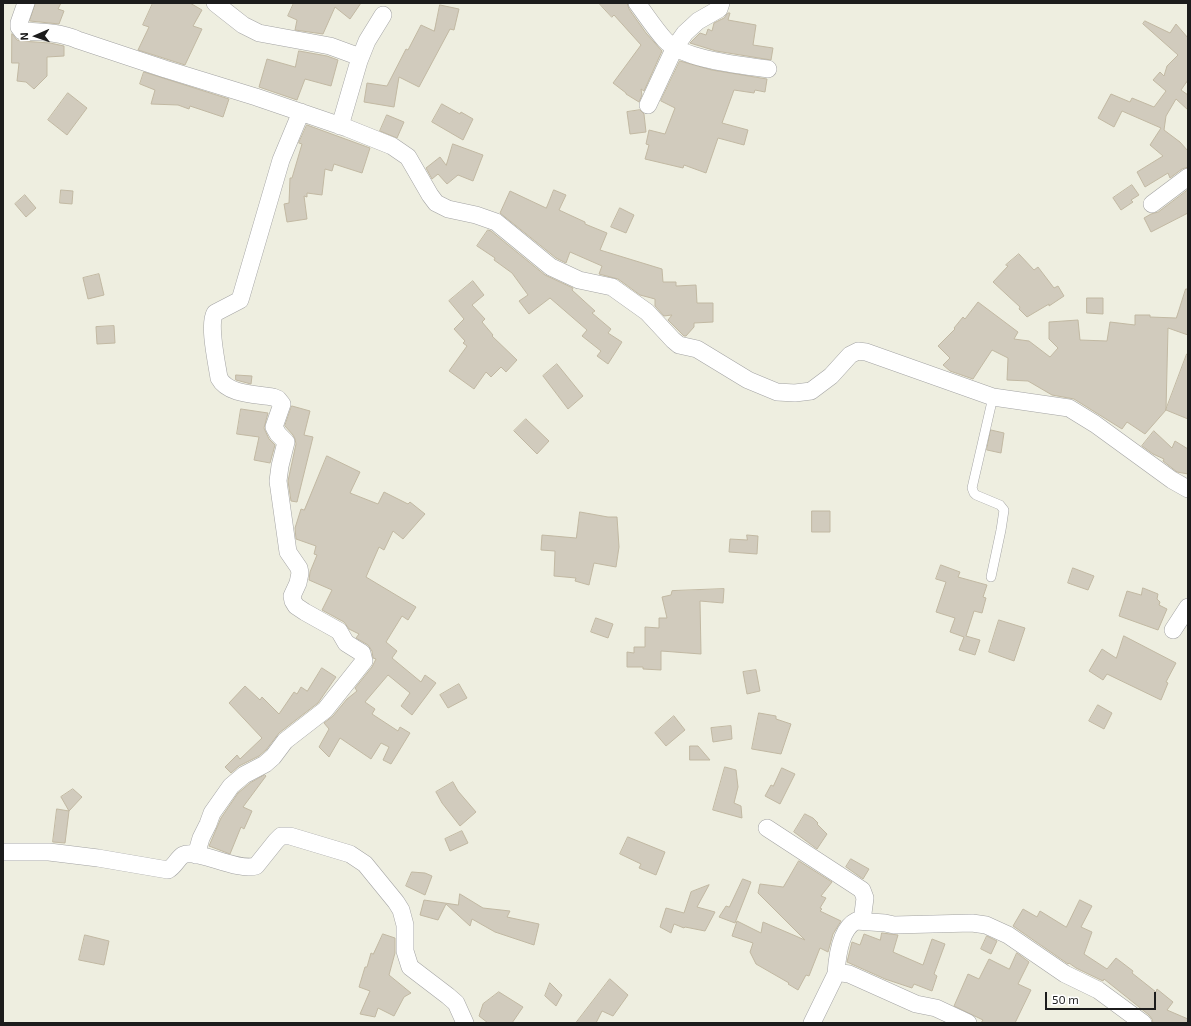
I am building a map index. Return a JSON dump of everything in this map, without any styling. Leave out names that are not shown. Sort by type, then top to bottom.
[{"type":"street","points":[[26,3],[18,23],[22,30],[67,35],[165,69],[301,112],[392,146],[408,157],[436,203],[448,209],[476,215],[496,222],[550,267],[579,280],[612,287],[647,312],[679,345],[697,349],[748,380],[777,392],[795,393],[811,391],[831,376],[850,355],[858,351],[866,352],[993,397],[1069,408],[1095,424],[1172,480],[1188,489]]},
{"type":"street","points":[[215,3],[243,25],[259,32],[330,46],[360,57]]},
{"type":"street","points":[[637,3],[666,40],[675,47],[705,58],[768,69]]},
{"type":"street","points":[[648,105],[675,47],[685,33],[698,21],[719,9],[721,3]]},
{"type":"street","points":[[340,126],[360,57],[367,41],[383,14]]},
{"type":"street","points":[[196,855],[201,838],[212,813],[231,786],[244,775],[265,764],[286,741],[325,710],[364,661],[362,654],[346,643],[339,632],[296,606],[293,601],[292,596],[298,583],[300,573],[299,568],[288,552],[278,481],[286,442],[278,434],[274,427],[282,404],[278,399],[273,397],[234,391],[222,385],[219,378],[212,328],[215,313],[240,300],[281,160],[301,112]]},
{"type":"street","points":[[1152,204],[1188,177]]},
{"type":"street","points":[[1173,630],[1188,607]]},
{"type":"street","points":[[767,828],[862,890],[865,898],[862,921]]},
{"type":"street","points":[[3,852],[50,852],[168,870],[174,867],[178,860],[184,855],[191,854],[229,864],[252,867],[256,866],[281,836],[290,836],[343,851],[355,857],[364,864],[396,902],[401,910],[405,925],[405,951],[410,967],[456,1003],[465,1023]]},
{"type":"street","points":[[812,1023],[836,974],[837,956],[840,943],[852,922],[862,921],[894,925],[972,923],[986,925],[1008,935],[1065,974],[1098,990],[1143,1023]]},
{"type":"street","points":[[836,974],[842,972],[849,974],[916,1004],[936,1008],[968,1023]]},
{"type":"lane","points":[[991,577],[1004,510],[1000,505],[976,495],[972,488],[993,397]]},
{"type":"building","points":[[36,3],[61,3],[58,9],[64,11],[59,24],[30,21]]},
{"type":"building","points":[[153,3],[190,3],[202,10],[193,26],[202,29],[185,65],[138,50],[149,27],[143,25]]},
{"type":"building","points":[[294,3],[361,3],[350,19],[335,7],[323,34],[295,30],[297,20],[288,16]]},
{"type":"building","points":[[599,3],[627,3],[629,9],[646,33],[662,51],[644,91],[641,89],[642,95],[639,102],[626,94],[613,83],[641,45],[614,15],[612,17]]},
{"type":"building","points":[[440,5],[459,9],[454,30],[450,29],[419,87],[399,77],[394,107],[364,102],[367,83],[387,86],[406,49],[408,50],[421,25],[434,31]]},
{"type":"building","points":[[728,13],[730,13],[728,20],[756,25],[753,45],[773,48],[771,60],[716,51],[690,43],[700,33],[706,35],[708,29],[712,31],[714,23],[724,18]]},
{"type":"building","points":[[1145,21],[1170,33],[1176,24],[1188,38],[1188,80],[1181,90],[1188,95],[1188,110],[1176,99],[1166,116],[1164,130],[1180,142],[1188,151],[1188,167],[1182,169],[1170,178],[1168,173],[1145,187],[1137,172],[1163,156],[1150,145],[1161,128],[1122,111],[1114,127],[1098,118],[1111,94],[1130,102],[1132,98],[1154,107],[1166,91],[1153,80],[1160,72],[1164,76],[1167,66],[1178,55],[1143,24]]},
{"type":"building","points":[[12,34],[17,40],[21,41],[50,43],[64,46],[64,56],[47,57],[47,76],[34,89],[26,82],[17,81],[19,63],[12,63]]},
{"type":"building","points":[[299,51],[327,56],[338,60],[331,86],[305,79],[297,100],[259,87],[267,59],[295,67]]},
{"type":"building","points":[[680,61],[712,70],[767,79],[765,92],[755,90],[754,93],[734,90],[722,123],[748,130],[744,145],[718,138],[706,173],[684,165],[683,168],[645,159],[649,145],[646,144],[649,130],[665,134],[675,108],[661,101]]},
{"type":"building","points":[[144,72],[229,99],[223,117],[190,106],[189,109],[178,105],[151,104],[155,90],[140,84]]},
{"type":"building","points":[[68,93],[87,108],[67,135],[48,120]]},
{"type":"building","points":[[442,104],[473,119],[463,140],[432,122]]},
{"type":"building","points":[[640,110],[644,114],[646,132],[630,134],[627,112]]},
{"type":"building","points":[[387,115],[404,122],[397,138],[380,131]]},
{"type":"building","points":[[307,125],[370,148],[362,173],[334,164],[332,171],[325,169],[322,195],[307,193],[307,197],[304,196],[307,219],[287,222],[284,204],[289,203],[290,178],[292,178],[302,144],[299,143]]},
{"type":"building","points":[[453,144],[483,155],[473,181],[458,175],[447,184],[438,174],[432,179],[426,168],[440,157],[446,165]]},
{"type":"building","points":[[1132,185],[1139,195],[1131,200],[1133,202],[1121,210],[1113,198]]},
{"type":"building","points":[[61,190],[73,191],[72,204],[60,203]]},
{"type":"building","points":[[554,190],[566,195],[559,210],[585,222],[585,224],[607,233],[600,250],[662,269],[663,282],[676,282],[676,286],[696,285],[697,303],[713,303],[713,322],[694,323],[694,327],[686,336],[684,336],[668,320],[672,315],[664,316],[655,306],[655,299],[640,295],[618,279],[599,274],[602,266],[570,252],[566,263],[556,258],[500,213],[510,191],[546,208]]},
{"type":"building","points":[[1188,190],[1188,213],[1151,232],[1144,218],[1158,212]]},
{"type":"building","points":[[25,195],[36,208],[26,217],[15,204]]},
{"type":"building","points":[[620,208],[634,215],[626,233],[611,227]]},
{"type":"building","points":[[488,230],[545,275],[573,288],[572,290],[595,311],[592,313],[611,329],[608,333],[622,342],[608,364],[597,356],[601,351],[582,336],[587,330],[550,298],[529,314],[519,301],[528,295],[512,273],[494,260],[495,258],[477,246]]},
{"type":"building","points":[[1019,254],[1034,270],[1038,267],[1054,288],[1058,286],[1064,296],[1049,306],[1049,304],[1027,317],[1019,309],[1020,307],[993,282],[1008,266],[1006,265]]},
{"type":"building","points":[[99,274],[104,295],[88,299],[83,278]]},
{"type":"building","points":[[473,281],[484,295],[472,305],[485,319],[482,322],[493,335],[492,336],[517,360],[506,372],[501,367],[491,377],[486,372],[474,389],[449,371],[467,346],[463,343],[465,341],[454,329],[464,319],[449,301]]},
{"type":"building","points":[[1186,289],[1188,289],[1188,335],[1168,328],[1166,410],[1145,434],[1127,422],[1122,429],[1074,399],[1052,395],[1028,381],[1007,380],[1008,358],[992,350],[973,379],[950,371],[943,365],[950,358],[938,346],[955,329],[954,328],[963,317],[965,319],[978,302],[1018,332],[1014,339],[1029,341],[1050,357],[1058,348],[1049,339],[1049,322],[1078,320],[1080,340],[1107,341],[1110,322],[1135,325],[1135,315],[1176,318]]},
{"type":"building","points":[[1087,298],[1103,298],[1103,314],[1087,313]]},
{"type":"building","points":[[114,326],[115,343],[97,344],[96,327]]},
{"type":"building","points":[[1188,354],[1188,419],[1166,410]]},
{"type":"building","points":[[557,364],[583,396],[568,409],[543,376]]},
{"type":"building","points":[[236,375],[252,376],[251,384],[236,380]]},
{"type":"building","points":[[292,406],[310,411],[304,435],[313,437],[297,502],[291,501],[288,481],[296,444],[293,435],[285,426]]},
{"type":"building","points":[[241,409],[268,413],[264,428],[269,439],[275,445],[270,463],[254,460],[259,437],[237,434]]},
{"type":"building","points":[[526,419],[549,441],[537,454],[514,431]]},
{"type":"building","points":[[991,430],[1004,433],[1001,453],[987,450]]},
{"type":"building","points":[[1154,431],[1172,448],[1175,441],[1188,449],[1188,474],[1177,472],[1163,461],[1164,459],[1153,454],[1142,446]]},
{"type":"building","points":[[327,456],[360,472],[350,493],[378,504],[384,492],[408,504],[410,502],[425,514],[403,539],[393,531],[384,550],[379,547],[366,577],[416,607],[408,620],[402,616],[386,642],[397,651],[392,658],[421,682],[425,675],[436,683],[412,715],[401,706],[410,693],[388,675],[365,702],[375,709],[372,714],[398,731],[400,727],[410,733],[391,764],[383,760],[389,747],[381,743],[371,759],[340,738],[329,757],[319,747],[329,729],[324,723],[333,716],[347,699],[357,691],[355,688],[372,667],[376,659],[373,658],[372,651],[368,645],[356,638],[359,634],[349,629],[344,622],[322,610],[332,590],[309,580],[310,572],[317,555],[314,554],[316,546],[296,539],[295,528],[301,509],[304,510]]},
{"type":"building","points":[[812,511],[830,511],[830,532],[812,532]]},
{"type":"building","points":[[580,512],[608,517],[617,517],[619,547],[616,567],[594,563],[589,585],[575,581],[576,578],[554,576],[555,551],[541,550],[542,535],[576,538]]},
{"type":"building","points":[[747,535],[758,536],[757,554],[729,552],[730,539],[747,540]]},
{"type":"building","points":[[941,565],[960,572],[958,577],[987,585],[983,597],[986,598],[982,613],[974,611],[966,636],[980,640],[975,655],[959,650],[964,637],[950,632],[955,618],[936,612],[946,582],[936,579]]},
{"type":"building","points":[[1073,568],[1094,576],[1088,590],[1068,583]]},
{"type":"building","points":[[1143,588],[1158,594],[1157,599],[1160,602],[1159,605],[1167,609],[1158,630],[1119,616],[1127,591],[1141,595]]},
{"type":"building","points":[[724,589],[723,603],[700,601],[701,654],[661,651],[661,670],[643,669],[643,667],[627,667],[627,652],[634,653],[634,647],[645,647],[645,627],[659,628],[659,618],[667,618],[662,597],[671,595],[672,591]]},
{"type":"building","points":[[596,618],[613,624],[608,638],[591,632]]},
{"type":"building","points":[[999,620],[1025,628],[1014,661],[989,652]]},
{"type":"building","points":[[1124,636],[1176,663],[1166,682],[1168,683],[1161,700],[1107,674],[1103,680],[1089,671],[1102,649],[1116,658]]},
{"type":"building","points":[[322,668],[336,677],[318,703],[279,733],[266,750],[259,756],[239,766],[231,773],[225,767],[237,755],[240,759],[262,738],[229,703],[245,686],[260,700],[262,697],[279,714],[294,692],[297,694],[301,687],[307,691]]},
{"type":"building","points":[[756,670],[760,691],[747,694],[743,672]]},
{"type":"building","points":[[459,684],[467,698],[448,708],[440,695]]},
{"type":"building","points":[[1098,705],[1112,713],[1104,729],[1089,721]]},
{"type":"building","points":[[759,713],[776,716],[776,719],[791,724],[781,754],[752,749]]},
{"type":"building","points":[[674,716],[685,730],[666,746],[655,733]]},
{"type":"building","points":[[731,726],[732,739],[713,742],[711,728]]},
{"type":"building","points":[[690,746],[698,746],[710,760],[690,760]]},
{"type":"building","points":[[725,767],[736,770],[738,787],[734,803],[741,806],[742,818],[713,810]]},
{"type":"building","points":[[782,768],[795,774],[780,804],[765,796],[771,785],[773,786]]},
{"type":"building","points":[[265,775],[266,776],[243,807],[252,811],[244,829],[241,827],[230,854],[209,846],[221,818],[238,793],[250,783]]},
{"type":"building","points":[[453,782],[458,791],[476,812],[460,826],[442,803],[436,792]]},
{"type":"building","points":[[73,789],[82,797],[69,811],[61,797]]},
{"type":"building","points":[[57,809],[69,811],[65,843],[53,842]]},
{"type":"building","points":[[805,814],[813,818],[827,834],[817,849],[794,832]]},
{"type":"building","points":[[462,831],[468,843],[450,851],[445,839]]},
{"type":"building","points":[[628,837],[665,852],[656,875],[639,868],[641,864],[620,854]]},
{"type":"building","points":[[851,859],[869,869],[863,879],[846,867]]},
{"type":"building","points":[[799,861],[832,882],[821,896],[826,898],[820,908],[822,909],[820,911],[841,921],[833,934],[828,952],[820,948],[809,976],[806,975],[798,990],[788,984],[789,983],[756,964],[750,952],[753,943],[732,936],[737,921],[761,933],[763,922],[805,940],[758,893],[760,884],[783,887]]},
{"type":"building","points":[[412,872],[425,873],[432,876],[425,895],[406,886]]},
{"type":"building","points":[[743,879],[751,882],[735,923],[719,917],[726,906],[729,907]]},
{"type":"building","points":[[709,885],[697,907],[715,912],[705,931],[684,928],[674,924],[671,933],[660,927],[666,908],[684,913],[691,892]]},
{"type":"building","points":[[460,894],[483,908],[510,911],[507,917],[539,924],[534,945],[495,932],[472,919],[470,926],[446,904],[438,920],[420,915],[424,900],[458,905]]},
{"type":"building","points":[[1080,900],[1092,906],[1081,927],[1092,932],[1084,954],[1107,969],[1116,958],[1156,992],[1157,989],[1173,1002],[1167,1010],[1188,1019],[1188,1023],[1153,1023],[1149,1015],[1104,979],[1103,981],[1069,963],[1068,964],[1013,926],[1023,909],[1037,917],[1040,911],[1066,927]]},
{"type":"building","points":[[882,933],[898,935],[893,952],[923,965],[932,939],[945,944],[934,974],[937,976],[932,991],[914,984],[912,988],[885,979],[847,962],[852,942],[860,945],[864,934],[880,940]]},
{"type":"building","points":[[383,934],[395,938],[395,953],[389,975],[411,993],[404,997],[394,1016],[378,1008],[375,1017],[360,1014],[370,991],[359,987],[371,953],[373,954]]},
{"type":"building","points":[[85,935],[109,941],[104,965],[79,960]]},
{"type":"building","points":[[987,936],[997,941],[991,954],[981,949]]},
{"type":"building","points":[[1017,953],[1029,962],[1018,984],[1031,990],[1015,1023],[981,1023],[983,1020],[954,1006],[968,974],[979,979],[989,959],[1009,969]]},
{"type":"building","points":[[610,979],[628,995],[613,1016],[602,1011],[596,1023],[576,1023]]},
{"type":"building","points":[[550,983],[562,995],[556,1006],[545,996]]},
{"type":"building","points":[[499,992],[523,1007],[512,1023],[488,1023],[479,1016],[483,1004]]}]
